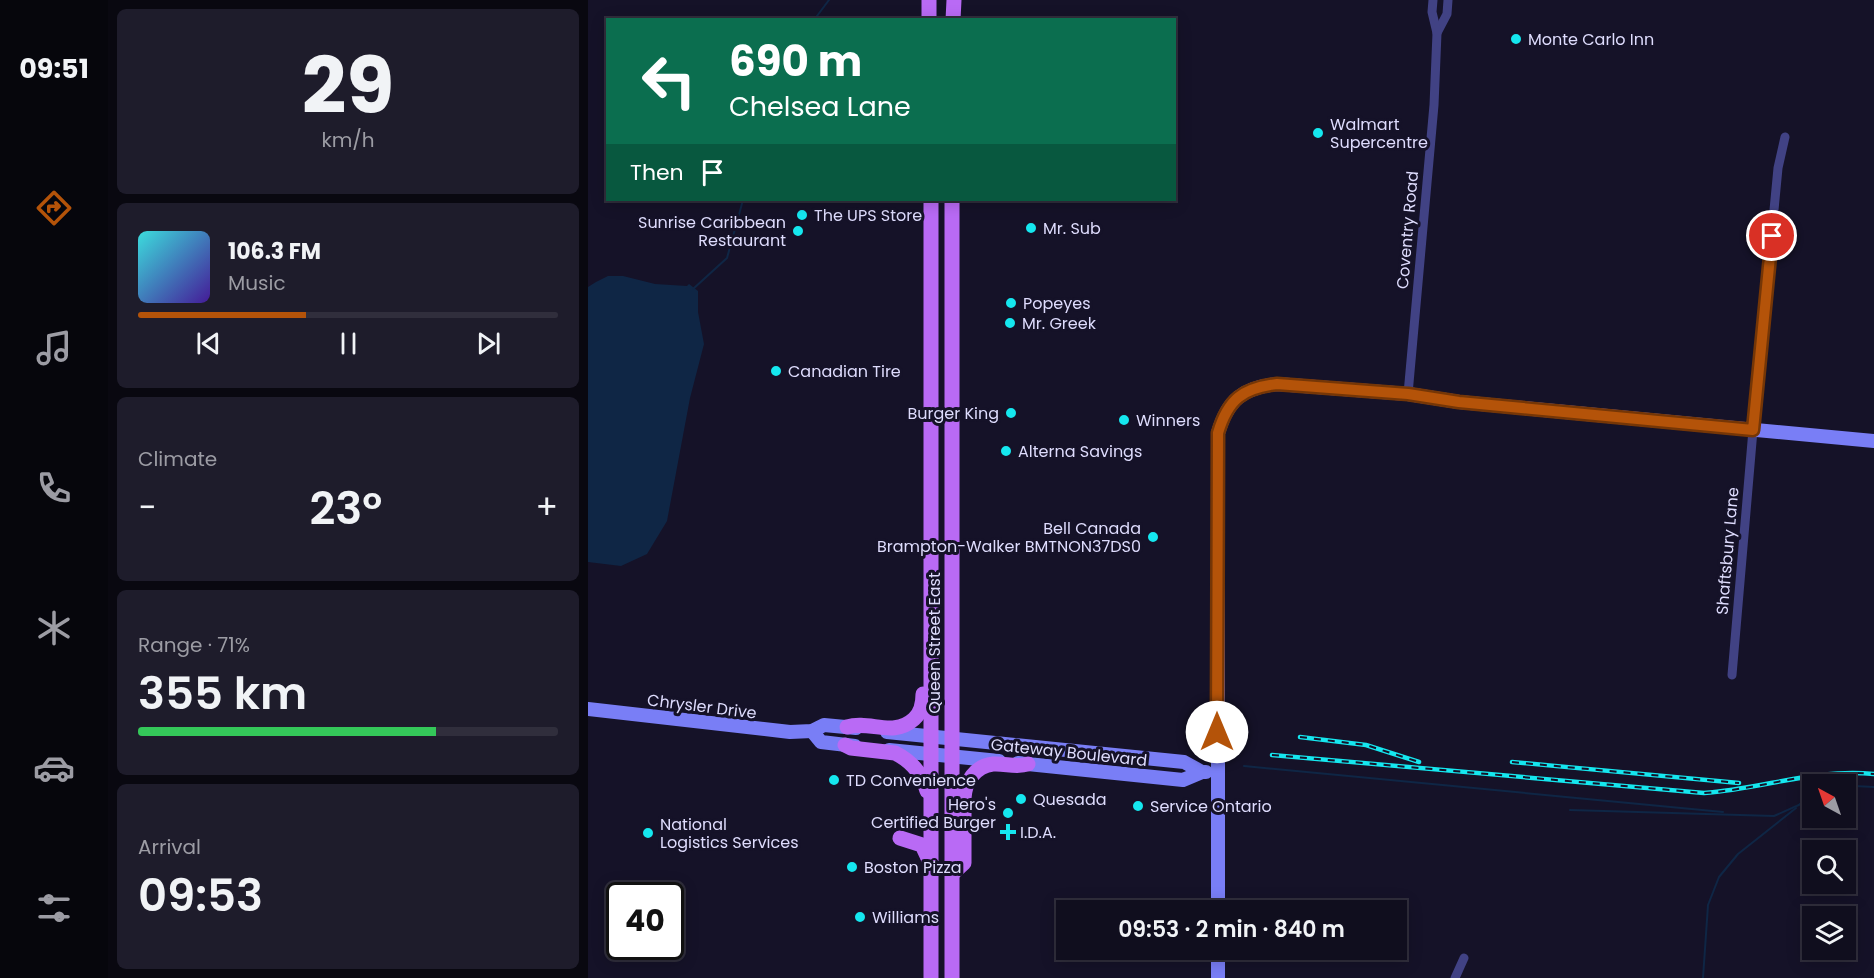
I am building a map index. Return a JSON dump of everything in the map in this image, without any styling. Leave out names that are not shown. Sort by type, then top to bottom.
[{"type":"main road","points":[[929,0],[929,18]]},
{"type":"main road","points":[[953,18],[954,0]]},
{"type":"main road","name":"Queen Street East","points":[[931,201],[931,978]]},
{"type":"main road","name":"Queen Street East","points":[[952,201],[952,978]]},
{"type":"main road","points":[[847,728],[853,726],[896,729],[912,721],[922,706],[923,658],[930,652]]},
{"type":"main road","points":[[845,745],[850,748],[895,753],[910,763],[921,775],[928,798],[928,820],[931,825],[900,838],[922,846],[931,864]]},
{"type":"main road","points":[[952,874],[964,863],[964,789],[970,777],[989,765],[1022,766],[1028,764]]},
{"type":"street","name":"Coventry Road","points":[[1408,394],[1434,105],[1437,33],[1432,12],[1433,0]]},
{"type":"street","name":"Coventry Road","points":[[1437,33],[1447,14],[1448,0]]},
{"type":"street","name":"Shaftsbury Lane","points":[[1732,675],[1778,168],[1785,137]]},
{"type":"street","points":[[1218,900],[1218,433],[1230,404],[1241,394],[1260,386],[1277,384],[1408,394],[1459,402],[1874,441]]},
{"type":"street","name":"Chrysler Drive","points":[[588,709],[790,732],[813,731],[824,726],[952,738]]},
{"type":"street","name":"Chrysler Drive","points":[[813,731],[821,742],[930,754]]},
{"type":"street","name":"Gateway Boulevard","points":[[952,738],[1184,762],[1202,772]]},
{"type":"street","name":"Gateway Boulevard","points":[[930,754],[1184,780],[1202,772],[1217,772]]},
{"type":"street","points":[[1455,978],[1464,958]]},
{"type":"street","points":[[1218,960],[1218,978]]},
{"type":"water","points":[[608,276],[623,276],[655,284],[687,286],[689,284],[698,291],[698,312],[704,344],[690,398],[667,521],[647,554],[621,566],[588,562],[588,287]]},
{"type":"waterway","points":[[816,18],[829,0]]},
{"type":"waterway","points":[[693,289],[727,258],[743,201]]},
{"type":"waterway","points":[[1244,766],[1723,812]]},
{"type":"waterway","points":[[1856,786],[1874,787]]},
{"type":"waterway","points":[[1570,810],[1774,816],[1801,804]]},
{"type":"waterway","points":[[1703,978],[1708,905],[1719,877],[1738,854],[1796,808]]},
{"type":"railway","points":[[1300,737],[1366,745],[1419,762]]},
{"type":"railway","points":[[1272,755],[1704,793],[1810,776],[1874,774]]},
{"type":"railway","points":[[1512,762],[1739,783]]},
{"type":"place","name":"Monte Carlo Inn","points":[[1516,39]]},
{"type":"place","name":"Walmart Supercentre","points":[[1318,133]]},
{"type":"place","name":"The UPS Store","points":[[802,215]]},
{"type":"place","name":"Mr. Sub","points":[[1031,228]]},
{"type":"place","name":"Sunrise Caribbean Restaurant","points":[[798,231]]},
{"type":"place","name":"Popeyes","points":[[1011,303]]},
{"type":"place","name":"Mr. Greek","points":[[1010,323]]},
{"type":"place","name":"Canadian Tire","points":[[776,371]]},
{"type":"place","name":"Burger King","points":[[1011,413]]},
{"type":"place","name":"Winners","points":[[1124,420]]},
{"type":"place","name":"Alterna Savings","points":[[1006,451]]},
{"type":"place","name":"Bell Canada Brampton-Walker BMTNON37DS0","points":[[1153,537]]},
{"type":"place","name":"TD Convenience","points":[[834,780]]},
{"type":"place","name":"Quesada","points":[[1021,799]]},
{"type":"place","name":"Service Ontario","points":[[1138,806]]},
{"type":"place","name":"Hero's Certified Burger","points":[[1008,813]]},
{"type":"place","name":"I.D.A.","points":[[1008,832]]},
{"type":"place","name":"National Logistics Services","points":[[648,833]]},
{"type":"place","name":"Boston Pizza","points":[[852,867]]},
{"type":"place","name":"Williams","points":[[860,917]]},
{"type":"route","points":[[1217,732],[1218,433],[1230,404],[1241,394],[1260,386],[1277,384],[1408,394],[1459,402],[1753,430],[1772,236]]}]
